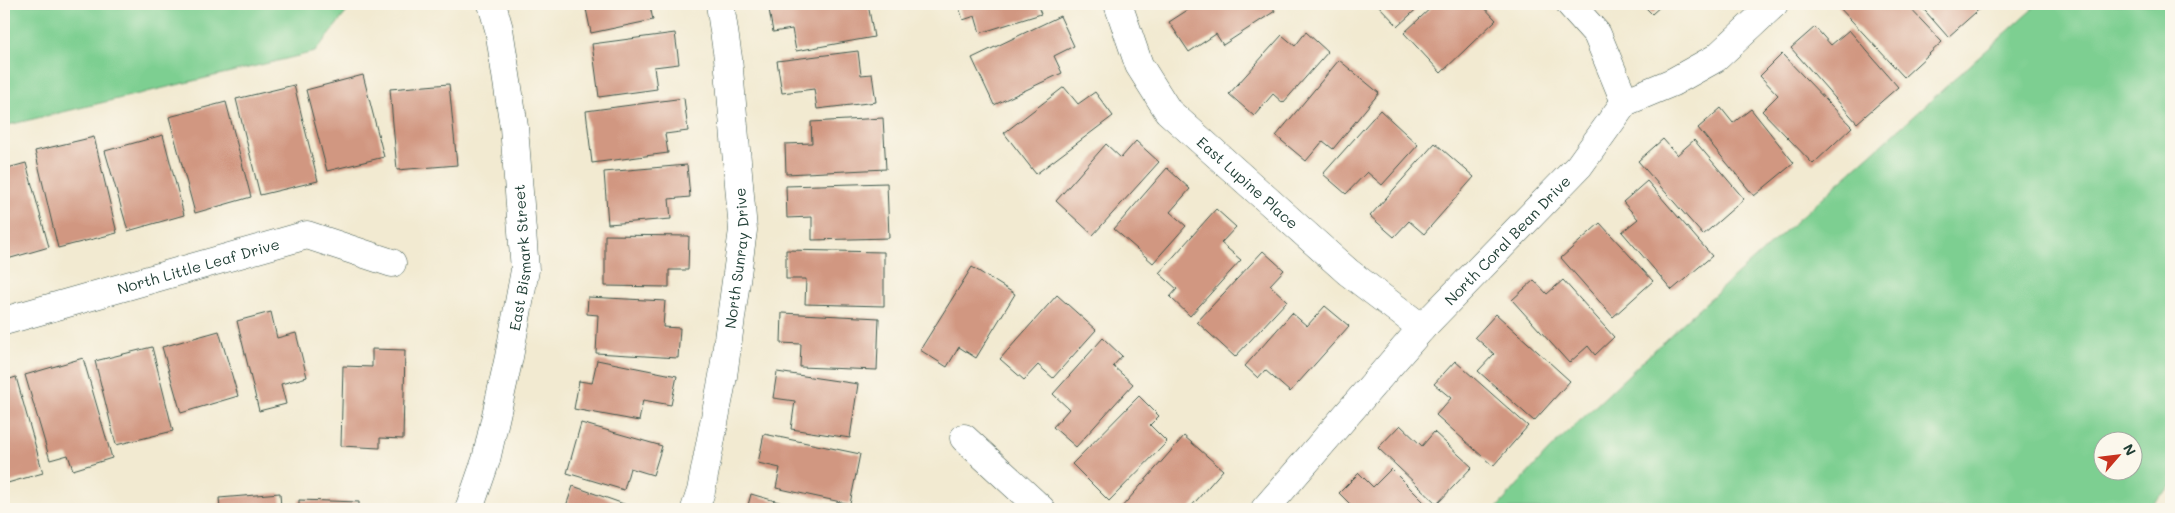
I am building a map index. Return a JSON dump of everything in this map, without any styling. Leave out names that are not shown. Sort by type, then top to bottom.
[{"type":"street","name":"East Bismark Street","points":[[469,509],[486,460],[509,357],[525,270],[514,126],[499,29],[492,4]]},
{"type":"street","name":"North Sunray Drive","points":[[695,509],[701,491],[723,376],[743,230],[728,58],[720,4]]},
{"type":"street","name":"East Lupine Place","points":[[1118,4],[1139,65],[1168,112],[1348,272],[1422,328]]},
{"type":"street","points":[[1570,4],[1597,34],[1625,102],[1673,82],[1716,58],[1774,4]]},
{"type":"street","name":"North Coral Bean Drive","points":[[1265,509],[1422,328],[1579,166],[1625,102]]},
{"type":"street","name":"North Little Leaf Drive","points":[[4,321],[307,235],[392,263]]},
{"type":"street","points":[[964,438],[1041,509]]},
{"type":"green space","points":[[4,4],[353,4],[315,52],[4,126]]},
{"type":"green space","points":[[2038,4],[2171,4],[2171,486],[2147,509],[1496,509],[1548,451],[1684,322]]},
{"type":"building","points":[[585,4],[655,5],[650,6],[653,20],[591,33]]},
{"type":"building","points":[[768,4],[868,4],[874,37],[796,51],[792,29],[773,32]]},
{"type":"building","points":[[958,4],[1037,4],[1041,14],[980,33],[975,16],[963,20]]},
{"type":"building","points":[[1197,4],[1271,4],[1275,11],[1223,45],[1216,34],[1189,52],[1169,22]]},
{"type":"building","points":[[1377,4],[1422,4],[1398,26]]},
{"type":"building","points":[[1435,4],[1481,4],[1496,20],[1441,73],[1404,33]]},
{"type":"building","points":[[1642,4],[1663,4],[1652,14]]},
{"type":"building","points":[[1841,4],[1906,4],[1942,42],[1904,77],[1838,6]]},
{"type":"building","points":[[1919,4],[1985,4],[1948,37]]},
{"type":"building","points":[[1060,16],[1074,46],[1054,56],[1062,73],[994,105],[972,58]]},
{"type":"building","points":[[1815,27],[1831,45],[1849,30],[1898,87],[1857,123],[1791,48]]},
{"type":"building","points":[[1306,32],[1328,52],[1283,103],[1273,94],[1254,116],[1229,94],[1282,35],[1295,46]]},
{"type":"building","points":[[675,33],[679,64],[654,67],[657,89],[599,97],[592,44]]},
{"type":"building","points":[[858,51],[861,75],[872,74],[876,102],[817,109],[814,89],[782,93],[777,61]]},
{"type":"building","points":[[1782,54],[1852,127],[1813,164],[1762,111],[1778,95],[1760,76]]},
{"type":"building","points":[[1339,60],[1379,93],[1333,149],[1323,141],[1306,161],[1276,136]]},
{"type":"building","points":[[363,75],[384,157],[327,171],[306,90]]},
{"type":"building","points":[[449,84],[457,165],[397,170],[390,89]]},
{"type":"building","points":[[294,85],[318,181],[260,195],[236,99]]},
{"type":"building","points":[[1064,87],[1078,104],[1095,92],[1113,116],[1036,174],[1004,133]]},
{"type":"building","points":[[684,98],[688,131],[665,134],[668,153],[592,163],[586,111]]},
{"type":"building","points":[[226,102],[251,197],[195,213],[169,117]]},
{"type":"building","points":[[1721,108],[1733,123],[1751,109],[1794,163],[1754,196],[1698,128]]},
{"type":"building","points":[[1380,110],[1418,145],[1382,185],[1367,172],[1346,194],[1323,174]]},
{"type":"building","points":[[883,118],[886,169],[786,174],[785,144],[812,143],[811,122]]},
{"type":"building","points":[[163,135],[184,215],[128,231],[105,151]]},
{"type":"building","points":[[94,137],[117,233],[58,248],[35,151]]},
{"type":"building","points":[[1663,139],[1677,155],[1694,140],[1744,199],[1703,235],[1638,161]]},
{"type":"building","points":[[1136,141],[1159,162],[1093,235],[1056,201],[1106,144],[1121,158]]},
{"type":"building","points":[[1435,143],[1474,177],[1424,234],[1409,221],[1394,237],[1370,216]]},
{"type":"building","points":[[26,163],[49,247],[4,260],[4,169]]},
{"type":"building","points":[[687,165],[690,197],[669,199],[671,219],[608,224],[604,172]]},
{"type":"building","points":[[1167,168],[1190,189],[1170,212],[1186,226],[1153,263],[1114,229]]},
{"type":"building","points":[[1647,181],[1712,256],[1672,290],[1622,232],[1638,219],[1623,202]]},
{"type":"building","points":[[887,183],[889,238],[812,240],[812,217],[787,218],[786,186]]},
{"type":"building","points":[[1216,209],[1236,227],[1221,243],[1241,260],[1190,316],[1170,297],[1177,289],[1159,273]]},
{"type":"building","points":[[1600,223],[1653,281],[1613,317],[1561,258]]},
{"type":"building","points":[[605,235],[689,236],[688,270],[669,270],[669,287],[605,286]]},
{"type":"building","points":[[786,250],[884,252],[884,306],[805,304],[806,279],[786,279]]},
{"type":"building","points":[[1263,251],[1284,270],[1270,285],[1287,301],[1235,357],[1197,322]]},
{"type":"building","points":[[972,267],[1015,294],[976,358],[959,347],[947,367],[920,350]]},
{"type":"building","points":[[1534,280],[1547,294],[1563,280],[1614,337],[1595,355],[1588,346],[1569,363],[1512,300]]},
{"type":"building","points":[[1057,295],[1096,330],[1053,378],[1038,365],[1024,380],[1000,359]]},
{"type":"building","points":[[588,297],[665,301],[663,327],[680,328],[678,358],[596,353],[598,315],[587,314]]},
{"type":"building","points":[[1325,306],[1349,326],[1290,392],[1265,370],[1258,378],[1245,366],[1292,313],[1307,326]]},
{"type":"building","points":[[271,312],[277,338],[296,333],[307,377],[281,384],[286,404],[259,411],[237,321]]},
{"type":"building","points":[[782,313],[879,318],[877,370],[800,367],[801,344],[781,343]]},
{"type":"building","points":[[1496,314],[1570,381],[1534,421],[1478,371],[1494,354],[1475,337]]},
{"type":"building","points":[[219,331],[238,396],[181,413],[162,347]]},
{"type":"building","points":[[1103,338],[1122,356],[1113,366],[1133,384],[1076,447],[1053,427],[1069,409],[1053,394]]},
{"type":"building","points":[[152,347],[173,431],[116,445],[95,361]]},
{"type":"building","points":[[372,349],[405,350],[403,439],[380,438],[380,448],[341,446],[343,366],[372,367]]},
{"type":"building","points":[[83,358],[112,458],[73,470],[68,455],[50,460],[25,375]]},
{"type":"building","points":[[597,360],[677,376],[671,405],[643,400],[639,421],[574,409],[579,381],[592,383]]},
{"type":"building","points":[[1455,361],[1528,426],[1493,466],[1436,415],[1451,398],[1434,384]]},
{"type":"building","points":[[777,372],[858,384],[850,438],[791,429],[795,401],[773,398]]},
{"type":"building","points":[[16,377],[43,473],[4,484],[4,381]]},
{"type":"building","points":[[1139,396],[1159,416],[1150,425],[1167,442],[1109,501],[1072,464]]},
{"type":"building","points":[[581,423],[662,446],[653,475],[630,468],[624,490],[567,473]]},
{"type":"building","points":[[1400,425],[1422,446],[1434,432],[1472,467],[1437,504],[1378,448]]},
{"type":"building","points":[[764,434],[860,454],[850,504],[776,488],[780,468],[758,463]]},
{"type":"building","points":[[1184,436],[1223,470],[1189,509],[1120,509]]},
{"type":"building","points":[[1391,469],[1431,509],[1355,509],[1339,493],[1359,473],[1373,487]]},
{"type":"building","points":[[573,486],[638,509],[565,509]]},
{"type":"building","points":[[280,493],[281,509],[220,509],[219,498]]},
{"type":"building","points":[[751,494],[803,509],[747,509]]},
{"type":"building","points":[[299,500],[359,502],[359,509],[299,509]]}]
